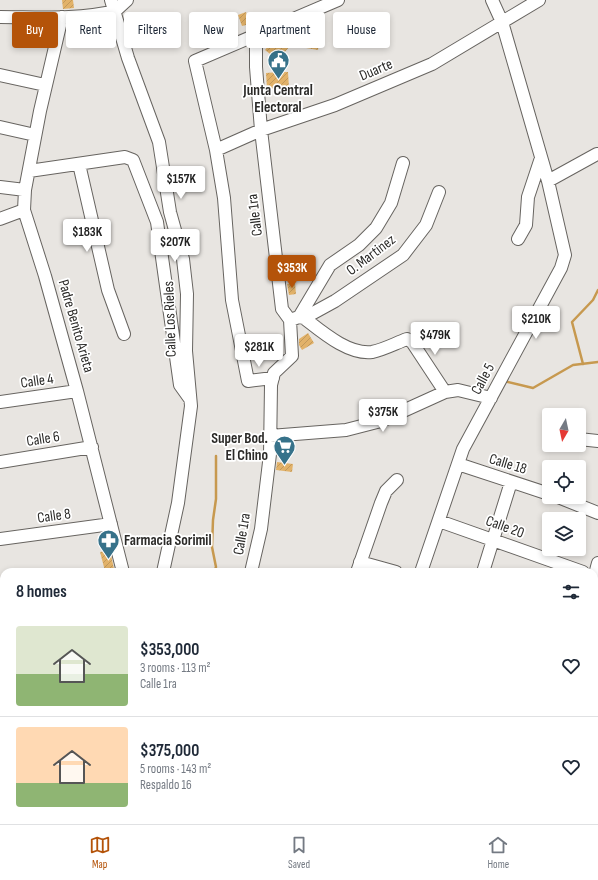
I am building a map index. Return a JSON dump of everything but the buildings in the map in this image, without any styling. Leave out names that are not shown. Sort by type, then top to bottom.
[{"type":"street","points":[[0,17],[62,17],[98,15],[127,0]]},
{"type":"street","points":[[309,12],[338,0]]},
{"type":"street","name":"Calle 5","points":[[422,568],[463,449],[561,268],[564,255],[548,180],[502,22],[492,0]]},
{"type":"street","name":"Duarte","points":[[216,150],[261,130],[335,105],[432,64],[540,0]]},
{"type":"street","name":"Calle Los Rieles","points":[[113,6],[128,58],[159,142],[170,212],[184,259],[187,294],[186,351],[191,406],[178,503],[164,568]]},
{"type":"street","name":"Padre Benito Arieta","points":[[62,17],[45,85],[35,135],[25,190],[24,210],[45,276],[78,391],[122,568]]},
{"type":"street","points":[[246,38],[195,61],[216,150],[224,198],[232,300],[248,381],[273,378]]},
{"type":"street","name":"Calle 1ra","points":[[252,568],[261,529],[270,436],[271,385],[274,373],[292,356],[298,318],[282,309],[261,130],[256,48]]},
{"type":"street","points":[[0,75],[45,85]]},
{"type":"street","points":[[0,128],[35,135]]},
{"type":"street","points":[[548,180],[597,154]]},
{"type":"street","points":[[29,171],[125,156],[133,160],[157,222],[180,385],[190,399]]},
{"type":"street","points":[[518,239],[526,225],[528,197],[541,158]]},
{"type":"street","points":[[403,163],[391,204],[376,228],[359,245],[330,265],[298,318],[333,340],[357,350],[372,352],[407,339],[412,342],[444,392]]},
{"type":"street","points":[[79,164],[108,290],[124,334]]},
{"type":"street","points":[[0,187],[25,190]]},
{"type":"street","name":"O. Martinez","points":[[298,318],[335,301],[403,255],[426,225],[439,192]]},
{"type":"street","points":[[0,219],[24,210]]},
{"type":"street","points":[[270,436],[346,430],[381,421],[444,392],[458,390],[491,398]]},
{"type":"street","name":"Calle 4","points":[[0,402],[78,391]]},
{"type":"street","points":[[586,439],[598,441]]},
{"type":"street","name":"Calle 6","points":[[0,462],[92,447]]},
{"type":"street","name":"Calle 18","points":[[458,464],[542,492]]},
{"type":"street","points":[[359,567],[381,502],[386,491],[397,480]]},
{"type":"street","points":[[484,568],[511,482]]},
{"type":"street","points":[[576,504],[598,513]]},
{"type":"street","name":"Calle 20","points":[[439,521],[572,568]]},
{"type":"street","name":"Calle 8","points":[[0,539],[112,524]]},
{"type":"waterway","points":[[583,364],[572,322],[593,300],[598,290]]},
{"type":"waterway","points":[[504,381],[533,388],[573,365],[598,362]]},
{"type":"waterway","points":[[216,456],[216,499],[213,520],[212,547],[216,568]]},
{"type":"place","name":"Junta Central Electoral","points":[[278,80]]},
{"type":"place","name":"Super Bod. El Chino","points":[[284,466]]},
{"type":"place","name":"Farmacia Sorimil","points":[[108,560]]}]
